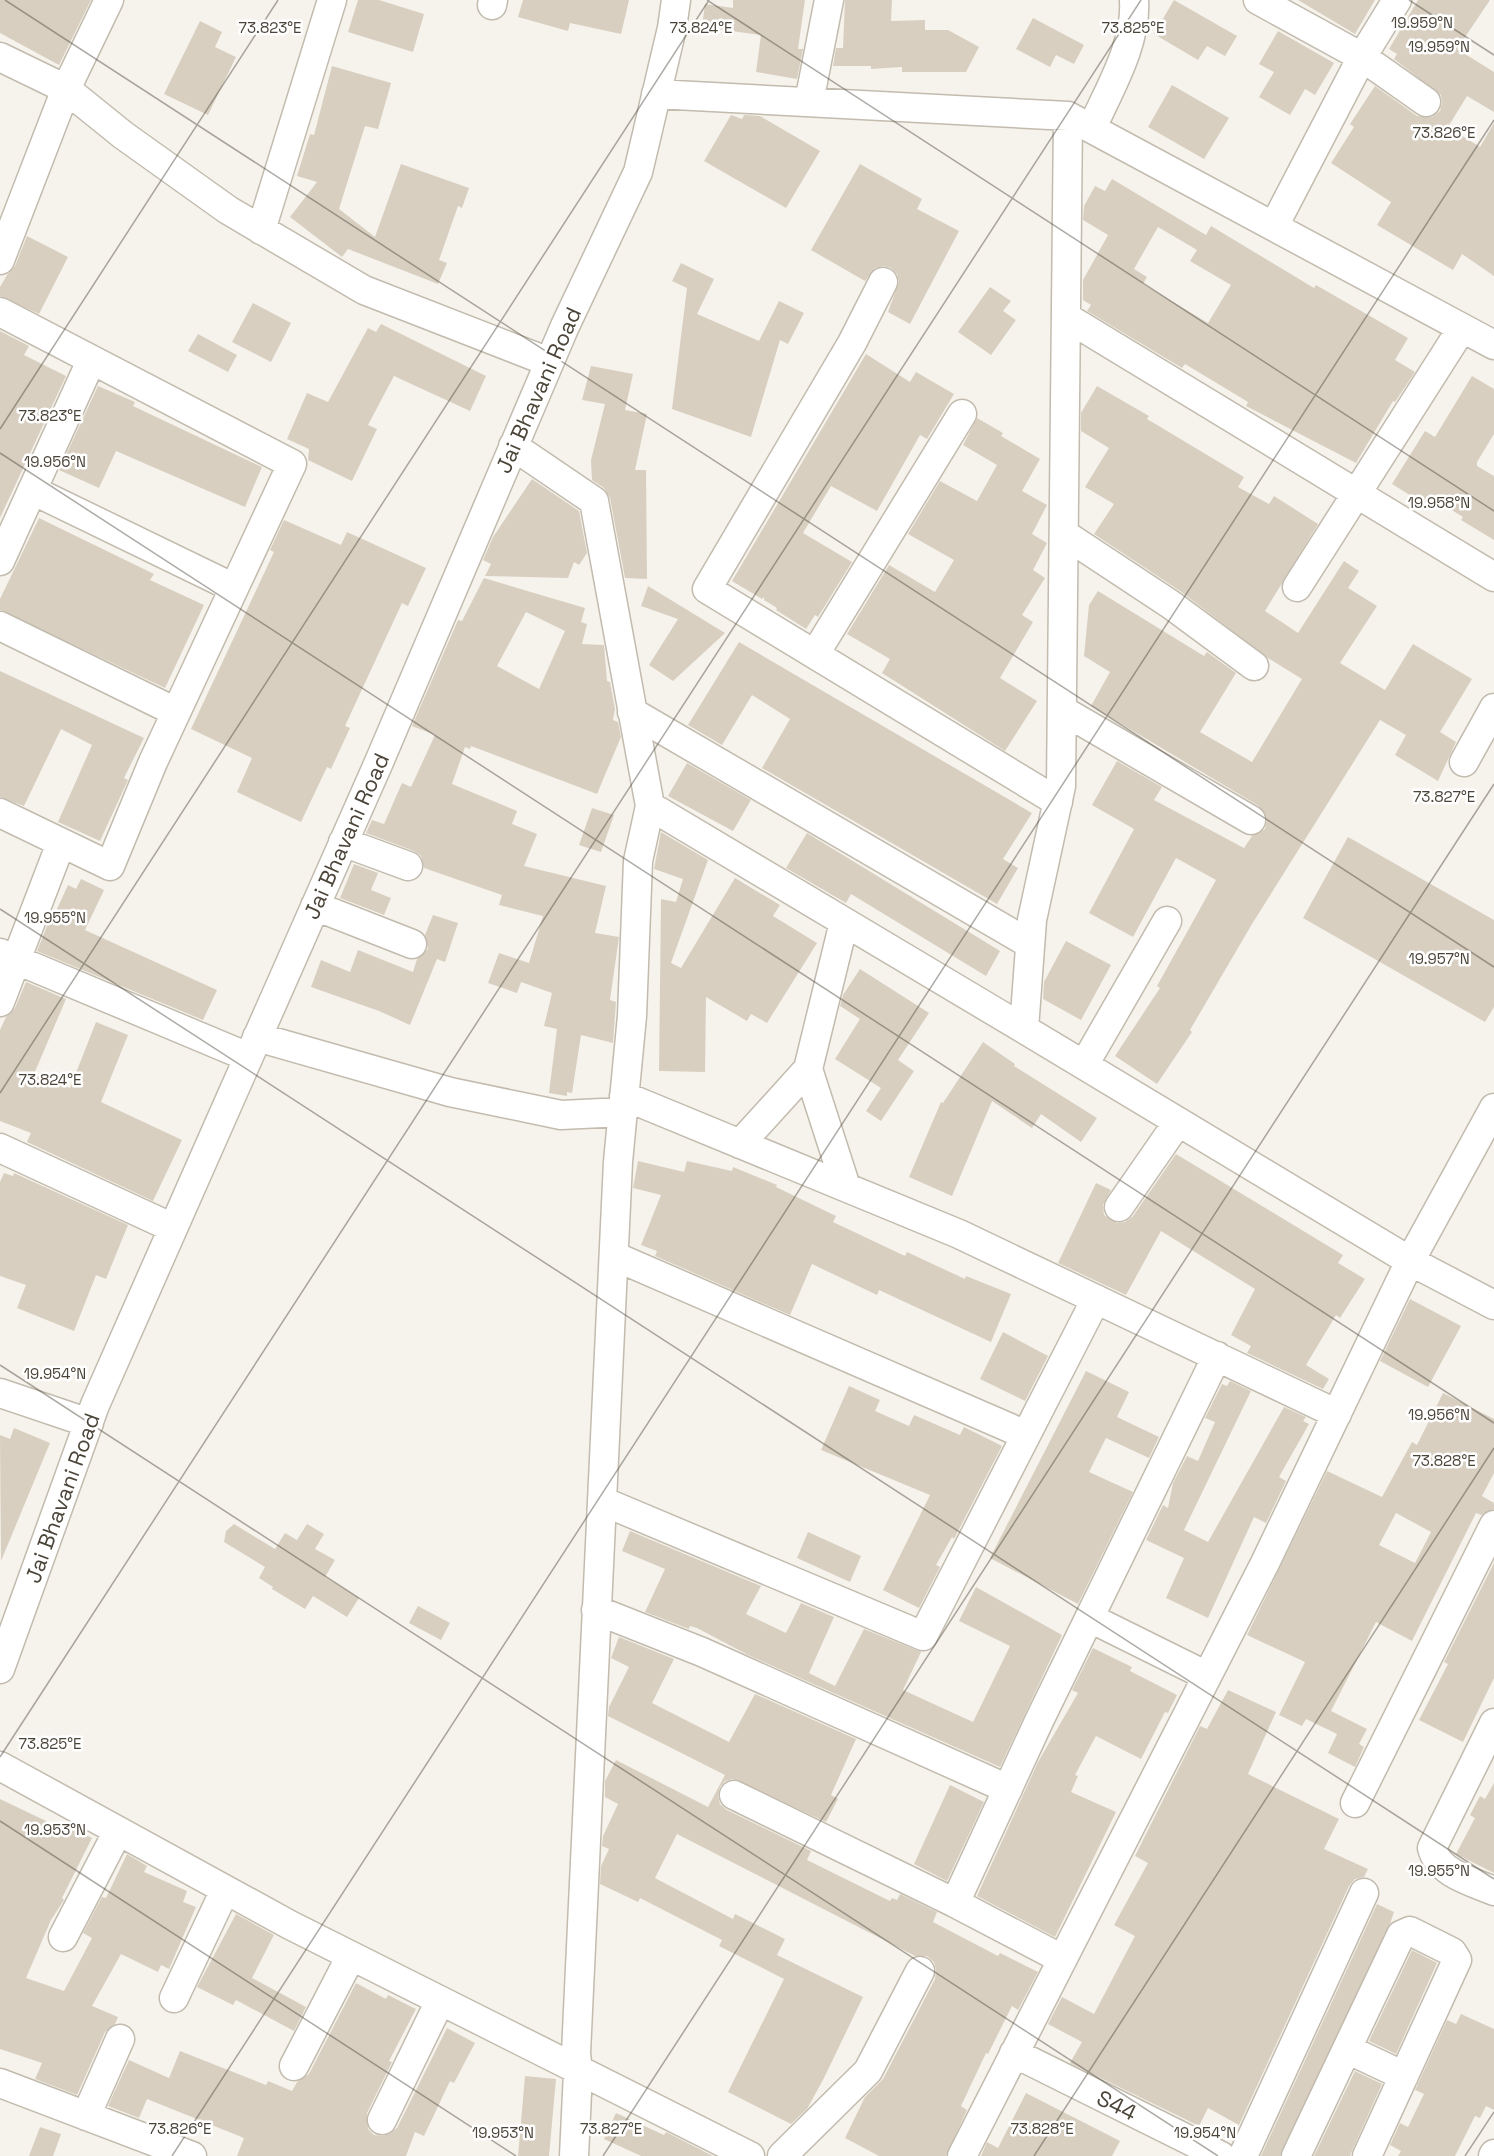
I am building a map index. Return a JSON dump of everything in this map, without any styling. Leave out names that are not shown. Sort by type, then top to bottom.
[{"type":"street","points":[[0,260],[66,89],[109,0]]},
{"type":"street","points":[[261,230],[332,0]]},
{"type":"street","name":"Jai Bhavani Road","points":[[0,1669],[89,1423],[343,842],[549,362],[638,172],[676,0]]},
{"type":"street","points":[[809,102],[829,0]]},
{"type":"street","points":[[1024,1029],[1032,920],[1061,786],[1066,317],[1080,122],[1123,58],[1135,14],[1134,0]]},
{"type":"street","points":[[1258,0],[1362,57],[1426,102]]},
{"type":"street","points":[[1274,226],[1362,57],[1397,0]]},
{"type":"street","points":[[0,57],[66,89],[123,135],[228,210],[364,290],[549,362]]},
{"type":"street","points":[[656,94],[809,102],[1080,122],[1494,345]]},
{"type":"street","points":[[883,282],[852,343],[707,589],[1058,802]]},
{"type":"street","points":[[0,312],[292,464],[176,712],[110,866],[0,813]]},
{"type":"street","points":[[1066,317],[1494,577]]},
{"type":"street","points":[[1297,587],[1462,328]]},
{"type":"street","points":[[0,561],[91,361]]},
{"type":"street","points":[[815,654],[962,414]]},
{"type":"street","points":[[513,446],[594,501],[650,806],[638,861],[632,1016],[623,1104],[614,1256],[576,2054],[578,2072],[574,2156]]},
{"type":"street","points":[[32,490],[234,588]]},
{"type":"street","points":[[1064,534],[1170,604],[1254,666]]},
{"type":"street","points":[[0,626],[176,712]]},
{"type":"street","points":[[1464,762],[1494,708]]},
{"type":"street","points":[[1062,710],[1251,820]]},
{"type":"street","points":[[632,712],[1030,944]]},
{"type":"street","points":[[650,806],[1410,1261],[1494,1305]]},
{"type":"street","points":[[343,842],[408,866]]},
{"type":"street","points":[[0,1002],[8,956],[61,843]]},
{"type":"street","points":[[315,906],[412,944]]},
{"type":"street","points":[[1084,1065],[1167,921]]},
{"type":"street","points":[[740,1144],[808,1069],[844,922]]},
{"type":"street","points":[[8,956],[252,1047],[561,1115],[623,1104],[740,1144],[959,1234],[1336,1414]]},
{"type":"street","points":[[808,1069],[846,1188]]},
{"type":"street","points":[[962,2156],[1206,1676],[1410,1261],[1494,1108]]},
{"type":"street","points":[[1119,1207],[1178,1122]]},
{"type":"street","points":[[0,1148],[173,1228]]},
{"type":"street","points":[[614,1256],[1026,1436]]},
{"type":"street","points":[[602,1501],[923,1636],[1096,1299]]},
{"type":"street","points":[[954,1903],[1217,1356]]},
{"type":"street","points":[[0,1393],[89,1423]]},
{"type":"street","points":[[1355,1803],[1494,1525]]},
{"type":"street","points":[[596,1610],[702,1652],[1008,1789]]},
{"type":"street","points":[[1090,1618],[1206,1676]]},
{"type":"street","points":[[1494,1723],[1432,1848],[1434,1858],[1444,1867],[1494,1891]]},
{"type":"street","points":[[0,1766],[225,1890],[351,1956],[578,2072],[750,2156]]},
{"type":"street","points":[[734,1795],[1062,1959]]},
{"type":"street","points":[[63,1937],[118,1831]]},
{"type":"street","points":[[174,1998],[225,1890]]},
{"type":"street","points":[[1243,2156],[1364,1893]]},
{"type":"street","points":[[1296,2156],[1401,1935],[1410,1931],[1452,1952],[1457,1960],[1367,2156]]},
{"type":"street","points":[[294,2066],[351,1956]]},
{"type":"street","points":[[782,2156],[868,2071],[920,1971]]},
{"type":"street","points":[[382,2120],[440,2001]]},
{"type":"street","points":[[86,2116],[120,2039]]},
{"type":"street","points":[[1347,2049],[1404,2076]]},
{"type":"street","name":"S44","points":[[1014,2053],[1221,2156]]},
{"type":"street","points":[[0,2083],[192,2156]]},
{"type":"building","points":[[0,0],[91,0],[59,65],[0,33]]},
{"type":"building","points":[[358,0],[379,0],[424,14],[413,52],[348,32]]},
{"type":"building","points":[[523,0],[629,0],[621,34],[570,23],[568,31],[518,17]]},
{"type":"building","points":[[733,0],[805,0],[798,49],[803,49],[797,79],[756,72],[761,35],[702,27],[705,4],[733,8]]},
{"type":"building","points":[[845,0],[892,0],[891,21],[925,20],[925,30],[948,30],[979,47],[966,72],[902,72],[902,67],[871,69],[871,66],[833,66],[836,48],[843,48]]},
{"type":"building","points":[[1174,0],[1237,36],[1225,56],[1207,46],[1198,60],[1154,34]]},
{"type":"building","points":[[1298,0],[1375,0],[1355,34]]},
{"type":"building","points":[[1418,0],[1490,0],[1457,49],[1494,72],[1494,112],[1467,96],[1448,127],[1480,147],[1494,123],[1494,276],[1462,254],[1453,270],[1377,225],[1391,202],[1331,163],[1354,127],[1350,124],[1375,86],[1417,116],[1432,117],[1440,111],[1441,95],[1394,59],[1397,54],[1389,49]]},
{"type":"building","points":[[1033,18],[1084,45],[1074,64],[1056,55],[1050,67],[1016,49]]},
{"type":"building","points":[[200,21],[222,32],[215,47],[236,57],[208,115],[164,94]]},
{"type":"building","points":[[1278,31],[1334,63],[1315,95],[1305,89],[1290,115],[1259,97],[1274,72],[1259,64]]},
{"type":"building","points":[[332,66],[391,83],[378,129],[365,126],[339,209],[375,237],[401,164],[469,188],[462,208],[458,206],[439,260],[447,263],[438,284],[348,249],[342,257],[290,217],[317,182],[297,176],[310,134],[314,135]]},
{"type":"building","points":[[1172,85],[1229,118],[1204,159],[1148,127]]},
{"type":"building","points":[[731,115],[742,119],[744,115],[760,116],[820,151],[786,208],[704,161]]},
{"type":"building","points":[[860,164],[922,199],[917,209],[959,231],[910,324],[888,312],[899,282],[897,274],[891,268],[883,266],[875,268],[865,281],[811,250]]},
{"type":"building","points":[[1112,179],[1206,235],[1211,226],[1314,288],[1316,285],[1408,338],[1395,360],[1415,372],[1395,402],[1393,401],[1356,463],[1246,406],[1248,402],[1185,364],[1182,368],[1087,311],[1091,305],[1083,300],[1083,280],[1108,235],[1083,220],[1084,206],[1095,186],[1105,191]],"holes":[[[1158,227],[1197,250],[1190,261],[1231,285],[1208,323],[1143,284],[1147,277],[1134,269]]]},
{"type":"building","points":[[27,236],[68,257],[39,314],[0,296],[0,287],[15,266]]},
{"type":"building","points":[[681,263],[714,279],[697,314],[759,341],[779,301],[804,313],[788,344],[780,340],[751,437],[672,409],[687,288],[672,281]]},
{"type":"building","points":[[990,287],[1011,301],[1003,311],[1016,320],[991,355],[958,332]]},
{"type":"building","points":[[253,303],[291,323],[271,362],[232,342]]},
{"type":"building","points":[[381,324],[486,376],[470,411],[394,376],[368,425],[377,429],[352,481],[308,460],[309,449],[287,439],[307,393],[328,402],[368,328],[376,332]]},
{"type":"building","points":[[0,331],[29,346],[24,355],[66,376],[0,518]]},
{"type":"building","points":[[198,334],[237,355],[228,372],[188,351]]},
{"type":"building","points":[[866,354],[910,382],[916,372],[954,394],[927,439],[920,435],[877,511],[831,486],[803,533],[852,562],[818,617],[815,615],[806,629],[776,610],[777,608],[764,600],[764,597],[762,599],[732,581]]},
{"type":"building","points":[[591,366],[633,374],[625,410],[647,414],[635,470],[646,470],[647,579],[625,578],[610,498],[604,488],[592,480],[591,460],[605,404],[582,400]]},
{"type":"building","points":[[1472,376],[1494,389],[1494,434],[1477,462],[1477,466],[1494,476],[1494,540],[1461,520],[1463,517],[1429,496],[1424,504],[1392,484],[1425,431],[1435,437]]},
{"type":"building","points":[[98,386],[135,402],[133,406],[262,467],[245,507],[116,451],[99,488],[59,470]]},
{"type":"building","points":[[1097,386],[1149,416],[1147,419],[1244,477],[1238,487],[1269,504],[1274,496],[1318,524],[1265,611],[1298,633],[1344,561],[1359,571],[1348,588],[1377,606],[1340,663],[1385,690],[1413,644],[1472,679],[1440,732],[1456,742],[1438,781],[1395,755],[1406,735],[1380,720],[1252,924],[1190,1030],[1192,1032],[1157,1084],[1115,1056],[1160,988],[1157,986],[1216,880],[1176,858],[1133,937],[1089,913],[1134,829],[1092,805],[1117,761],[1162,787],[1154,800],[1244,848],[1252,836],[1265,829],[1267,819],[1259,806],[1091,706],[1110,672],[1084,656],[1089,605],[1098,591],[1204,656],[1207,652],[1236,673],[1200,732],[1252,762],[1302,679],[1268,658],[1180,591],[1094,534],[1114,504],[1085,487],[1109,448],[1081,431],[1081,413]]},
{"type":"building","points":[[977,418],[1003,433],[1001,436],[1040,459],[1022,491],[1047,505],[1032,534],[1047,543],[1033,570],[1045,578],[1022,615],[1033,622],[1000,678],[1037,701],[1005,751],[882,673],[890,659],[847,634],[889,565],[935,592],[954,560],[908,534],[940,481],[977,501],[997,465],[963,445]]},
{"type":"building","points":[[532,479],[579,511],[587,553],[579,565],[574,562],[568,578],[485,576],[491,564],[483,560],[493,537]]},
{"type":"building","points":[[39,518],[154,574],[150,580],[204,605],[165,688],[0,610],[0,599]]},
{"type":"building","points":[[284,520],[341,545],[347,532],[426,568],[408,606],[402,603],[345,726],[350,728],[331,769],[327,767],[301,822],[237,792],[252,758],[191,729],[274,552],[270,550]]},
{"type":"building","points":[[484,578],[585,608],[581,622],[587,624],[582,644],[604,645],[607,681],[610,682],[615,709],[613,720],[618,722],[621,737],[597,794],[471,746],[470,749],[465,747],[452,784],[517,811],[512,824],[537,834],[524,866],[606,886],[595,933],[619,937],[610,1000],[616,1002],[613,1043],[581,1035],[572,1093],[567,1092],[567,1096],[549,1093],[557,1029],[544,1026],[552,993],[521,982],[517,993],[488,983],[499,953],[529,963],[543,916],[499,905],[502,895],[424,868],[421,856],[414,851],[366,833],[372,820],[384,824],[402,783],[411,787],[435,735],[412,726],[458,620],[462,621]],"holes":[[[526,612],[565,631],[539,689],[497,666]]]},
{"type":"building","points":[[648,586],[725,633],[673,681],[649,665],[678,619],[641,606]]},
{"type":"building","points":[[739,642],[1032,813],[1003,859],[1018,868],[997,904],[762,768],[790,719],[752,695],[722,745],[688,725]]},
{"type":"building","points":[[0,671],[144,738],[124,778],[128,780],[100,841],[58,822],[92,745],[61,729],[24,806],[0,797]]},
{"type":"building","points":[[687,763],[751,800],[733,831],[668,796]]},
{"type":"building","points":[[592,808],[614,815],[601,852],[579,845]]},
{"type":"building","points":[[661,832],[708,860],[671,963],[681,968],[735,878],[780,905],[773,916],[817,943],[767,1023],[751,1014],[747,1021],[706,997],[705,1072],[659,1071],[661,899],[676,902],[683,879],[654,869]]},
{"type":"building","points":[[807,833],[1000,951],[986,976],[851,894],[846,903],[786,868]]},
{"type":"building","points":[[1348,837],[1494,920],[1494,1007],[1485,1022],[1303,918]]},
{"type":"building","points":[[354,864],[378,873],[371,890],[391,898],[384,915],[340,898]]},
{"type":"building","points":[[81,879],[104,890],[85,930],[217,990],[203,1020],[37,951],[49,921],[51,922],[68,885],[76,889]]},
{"type":"building","points":[[433,915],[458,923],[445,962],[437,959],[410,1025],[379,1011],[311,987],[321,960],[350,972],[358,950],[413,972],[417,959],[428,949],[425,935]]},
{"type":"building","points":[[1066,941],[1111,965],[1081,1020],[1043,999],[1044,982]]},
{"type":"building","points":[[860,969],[929,1013],[898,1060],[914,1071],[881,1121],[866,1111],[881,1088],[835,1059],[860,1019],[840,1006],[843,995]]},
{"type":"building","points":[[26,982],[66,999],[34,1074],[70,1088],[96,1022],[128,1035],[101,1102],[182,1140],[153,1201],[27,1142],[31,1133],[0,1121],[0,1030],[6,1017],[15,1008]]},
{"type":"building","points":[[983,1042],[1015,1064],[1014,1066],[1097,1118],[1081,1142],[1041,1114],[1032,1128],[992,1101],[952,1196],[909,1177],[941,1102],[943,1103]]},
{"type":"building","points":[[1176,1154],[1343,1255],[1338,1263],[1365,1279],[1340,1318],[1336,1315],[1306,1365],[1329,1379],[1323,1389],[1247,1353],[1251,1346],[1231,1335],[1255,1289],[1161,1231],[1126,1295],[1058,1263],[1096,1183],[1111,1190],[1103,1205],[1104,1215],[1117,1223],[1125,1222],[1133,1216]]},
{"type":"building","points":[[638,1161],[684,1172],[687,1161],[732,1171],[733,1167],[777,1185],[776,1187],[836,1216],[833,1222],[905,1256],[907,1252],[965,1279],[966,1276],[1011,1294],[991,1342],[879,1290],[877,1295],[812,1264],[790,1315],[655,1256],[657,1251],[641,1245],[661,1195],[633,1188]]},
{"type":"building","points":[[4,1173],[13,1176],[14,1173],[128,1225],[106,1279],[96,1275],[74,1331],[17,1308],[26,1285],[0,1276],[0,1182]]},
{"type":"building","points":[[1410,1299],[1461,1326],[1428,1387],[1380,1361]]},
{"type":"building","points":[[1003,1332],[1048,1356],[1025,1401],[980,1379]]},
{"type":"building","points":[[1086,1371],[1129,1392],[1117,1417],[1159,1437],[1149,1458],[1106,1438],[1089,1472],[1133,1492],[1078,1604],[990,1558]]},
{"type":"building","points":[[1230,1381],[1251,1391],[1184,1530],[1208,1542],[1284,1407],[1306,1417],[1303,1421],[1309,1424],[1279,1477],[1286,1481],[1266,1523],[1254,1517],[1208,1618],[1166,1598],[1184,1558],[1146,1540],[1163,1505],[1168,1508],[1173,1483],[1187,1456],[1198,1461],[1215,1422],[1205,1418],[1222,1384],[1227,1386]]},
{"type":"building","points":[[849,1386],[880,1400],[875,1411],[909,1426],[914,1415],[960,1435],[964,1427],[1002,1446],[954,1539],[952,1537],[936,1565],[940,1567],[919,1608],[883,1590],[930,1495],[821,1450]]},
{"type":"building","points":[[1443,1393],[1494,1419],[1494,1473],[1482,1496],[1494,1503],[1494,1509],[1481,1515],[1476,1513],[1412,1641],[1376,1622],[1331,1711],[1367,1729],[1359,1744],[1364,1747],[1355,1767],[1328,1753],[1337,1734],[1306,1719],[1302,1726],[1279,1715],[1305,1662],[1247,1635],[1327,1471],[1382,1497],[1412,1442],[1417,1445]],"holes":[[[1396,1513],[1431,1532],[1415,1563],[1379,1545]]]},
{"type":"building","points":[[14,1428],[50,1443],[1,1561],[0,1435],[10,1439]]},
{"type":"building","points":[[234,1524],[275,1549],[285,1533],[297,1540],[307,1524],[324,1534],[315,1549],[335,1560],[325,1577],[359,1598],[347,1617],[313,1596],[305,1609],[272,1589],[273,1587],[259,1578],[265,1567],[224,1542],[226,1531]]},
{"type":"building","points":[[630,1531],[761,1586],[746,1614],[786,1633],[801,1603],[834,1617],[809,1673],[835,1686],[864,1629],[921,1652],[903,1690],[973,1722],[1010,1646],[959,1621],[976,1587],[1062,1635],[1000,1767],[748,1655],[697,1628],[690,1626],[689,1629],[645,1612],[665,1569],[622,1551]]},
{"type":"building","points":[[808,1532],[861,1556],[850,1582],[797,1558]]},
{"type":"building","points":[[1494,1563],[1494,1678],[1463,1742],[1419,1720],[1448,1664],[1444,1662]]},
{"type":"building","points":[[418,1606],[450,1623],[441,1640],[409,1623]]},
{"type":"building","points":[[619,1637],[674,1659],[652,1703],[729,1742],[755,1694],[856,1739],[831,1795],[838,1799],[826,1822],[733,1779],[725,1781],[720,1787],[718,1796],[720,1804],[727,1810],[811,1851],[807,1860],[890,1901],[892,1898],[897,1900],[900,1894],[937,1912],[933,1922],[998,1956],[1000,1953],[1038,1972],[1018,2010],[1012,2006],[988,2054],[986,2053],[961,2106],[967,2110],[946,2156],[879,2156],[845,2138],[865,2097],[883,2079],[935,1979],[934,1962],[927,1956],[915,1956],[677,1834],[655,1878],[733,1919],[735,1914],[785,1939],[777,1955],[863,1997],[807,2109],[791,2124],[728,2092],[784,1979],[719,1946],[722,1940],[640,1898],[638,1902],[600,1884],[601,1866],[609,1849],[602,1846],[603,1836],[618,1804],[605,1797],[605,1781],[616,1760],[708,1807],[725,1775],[608,1716],[609,1707],[629,1667],[611,1658]]},
{"type":"building","points":[[1093,1648],[1132,1667],[1130,1671],[1177,1695],[1168,1713],[1165,1712],[1141,1759],[1096,1736],[1075,1775],[1078,1776],[1071,1792],[1116,1812],[1055,1937],[977,1896],[1038,1762],[1078,1693],[1072,1690]]},
{"type":"building","points":[[1228,1690],[1276,1712],[1248,1774],[1339,1819],[1324,1849],[1368,1869],[1364,1877],[1355,1879],[1349,1886],[1239,2125],[1208,2108],[1199,2126],[1070,2063],[1082,2042],[1048,2024],[1062,1997],[1094,2014],[1135,1936],[1114,1925],[1148,1863],[1135,1856],[1200,1726],[1207,1729]]},
{"type":"building","points":[[1494,1783],[1494,1873],[1456,1854],[1475,1818],[1470,1815],[1480,1796],[1485,1799]]},
{"type":"building","points":[[950,1785],[984,1802],[947,1881],[914,1864]]},
{"type":"building","points":[[0,1799],[67,1831],[70,1827],[92,1838],[62,1898],[64,1900],[51,1920],[26,1978],[64,1991],[92,1938],[83,1933],[102,1897],[106,1898],[127,1854],[147,1866],[144,1872],[187,1891],[183,1902],[196,1907],[169,1969],[161,1965],[158,1972],[121,1954],[92,2006],[118,2017],[115,2024],[105,2032],[77,2095],[35,2079],[42,2063],[0,2049]]},
{"type":"building","points":[[1377,1904],[1394,1912],[1390,1924],[1280,2156],[1261,2156]]},
{"type":"building","points":[[236,1914],[274,1935],[252,1978],[306,2007],[294,2031],[236,2000],[233,2005],[197,1987]]},
{"type":"building","points":[[1412,1950],[1437,1963],[1396,2054],[1369,2041]]},
{"type":"building","points":[[356,1983],[386,1999],[388,1995],[416,2009],[389,2061],[392,2062],[367,2113],[368,2129],[374,2135],[384,2136],[397,2128],[447,2028],[475,2043],[454,2083],[450,2081],[424,2136],[415,2132],[406,2156],[237,2156],[244,2138],[147,2099],[139,2118],[108,2106],[129,2060],[169,2078],[180,2051],[266,2085],[268,2081],[292,2091],[297,2082],[309,2074]]},
{"type":"building","points":[[1461,2014],[1494,2029],[1494,2110],[1486,2106],[1480,2118],[1475,2116],[1455,2156],[1398,2156],[1401,2151],[1390,2145],[1400,2123],[1408,2127],[1424,2094],[1415,2090],[1447,2020],[1456,2024]]},
{"type":"building","points":[[1355,2071],[1382,2084],[1350,2156],[1314,2156]]},
{"type":"building","points":[[525,2076],[556,2079],[549,2156],[518,2156]]},
{"type":"building","points":[[1026,2093],[1120,2141],[1112,2156],[981,2156],[987,2142],[998,2148]]},
{"type":"building","points":[[616,2113],[664,2135],[666,2132],[713,2156],[641,2156],[604,2139]]},
{"type":"building","points":[[40,2127],[61,2134],[53,2156],[29,2156]]}]
